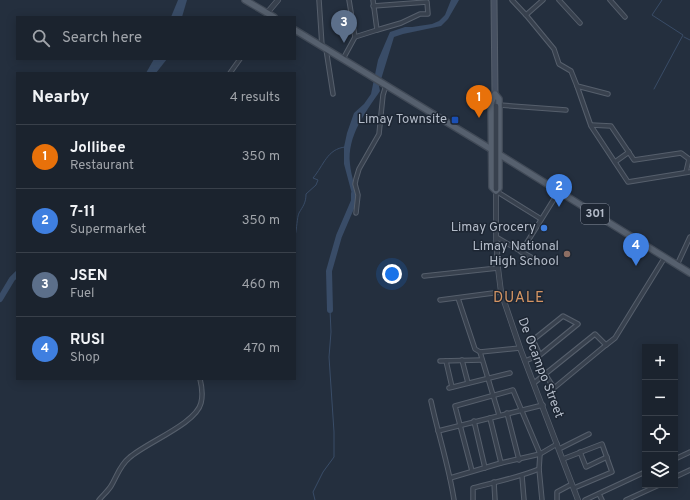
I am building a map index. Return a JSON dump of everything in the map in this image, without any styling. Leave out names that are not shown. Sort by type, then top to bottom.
[{"type":"main road","points":[[245,0],[270,16]]},
{"type":"main road","points":[[494,0],[495,94],[491,103],[491,150],[492,187],[496,190],[499,188],[500,155],[497,106],[499,99],[495,94]]},
{"type":"main road","name":"301","points":[[296,31],[559,191],[690,273]]},
{"type":"street","points":[[270,16],[278,0]]},
{"type":"street","points":[[319,0],[324,48],[333,94]]},
{"type":"street","points":[[342,59],[355,37],[348,0]]},
{"type":"street","points":[[373,0],[378,30]]},
{"type":"street","points":[[512,0],[554,49],[559,64],[571,71],[591,125],[628,182],[688,172],[689,159],[681,153],[634,160],[611,126],[591,125]]},
{"type":"street","points":[[526,15],[543,0]]},
{"type":"street","points":[[559,0],[580,23]]},
{"type":"street","points":[[610,0],[625,17]]},
{"type":"street","points":[[355,37],[401,23],[420,14],[428,14],[427,2],[373,6]]},
{"type":"street","points":[[231,72],[239,60]]},
{"type":"street","points":[[356,213],[358,195],[355,184],[356,178],[359,169],[380,134],[384,84]]},
{"type":"street","points":[[577,86],[608,94]]},
{"type":"street","points":[[497,106],[566,110]]},
{"type":"street","name":"De Ocampo Street","points":[[497,106],[496,237],[501,292],[520,348],[578,500]]},
{"type":"street","points":[[615,162],[629,152]]},
{"type":"street","points":[[496,190],[541,219]]},
{"type":"street","points":[[521,252],[559,191]]},
{"type":"street","points":[[496,237],[536,260]]},
{"type":"street","points":[[677,265],[689,243],[690,237]]},
{"type":"street","points":[[545,374],[554,388],[615,338],[665,258]]},
{"type":"street","points":[[424,276],[498,268]]},
{"type":"street","points":[[440,300],[501,292]]},
{"type":"street","points":[[458,298],[475,349],[480,352],[520,348]]},
{"type":"street","points":[[525,361],[540,355],[578,324],[563,316],[539,335],[533,340],[540,355]]},
{"type":"street","points":[[534,383],[595,334],[606,345]]},
{"type":"street","points":[[480,352],[499,415]]},
{"type":"street","points":[[462,360],[468,383]]},
{"type":"street","points":[[440,361],[482,360]]},
{"type":"street","points":[[446,361],[451,387],[510,373]]},
{"type":"street","points":[[99,500],[110,488],[122,466],[130,456],[174,430],[198,410],[203,394],[200,380]]},
{"type":"street","points":[[472,472],[454,406],[513,390],[540,454],[539,469],[542,500]]},
{"type":"street","points":[[431,401],[454,500]]},
{"type":"street","points":[[438,431],[543,405]]},
{"type":"street","points":[[507,413],[519,460]]},
{"type":"street","points":[[490,418],[501,463]]},
{"type":"street","points":[[474,421],[485,468]]},
{"type":"street","points":[[450,478],[501,463],[540,454],[589,434]]},
{"type":"street","points":[[557,500],[557,492],[612,472],[602,444],[563,460]]},
{"type":"street","points":[[580,452],[586,467],[607,457]]},
{"type":"street","points":[[678,458],[690,452]]},
{"type":"street","points":[[473,500],[473,488],[522,476],[539,469]]},
{"type":"street","points":[[678,476],[690,470]]},
{"type":"street","points":[[585,500],[642,473]]},
{"type":"street","points":[[522,476],[524,500]]},
{"type":"street","points":[[494,482],[495,500]]},
{"type":"street","points":[[626,500],[652,488]]},
{"type":"street","points":[[599,494],[602,500]]},
{"type":"water","points":[[178,0],[187,0],[182,16],[171,16]]},
{"type":"water","points":[[451,0],[459,0],[448,19],[441,26],[394,37],[379,86],[380,91],[358,125],[351,144],[350,164],[356,193],[356,203],[351,201],[352,194],[344,164],[344,147],[347,133],[354,113],[364,104],[371,94],[378,60],[390,32],[405,27],[432,24],[439,21],[445,15]]},
{"type":"water","points":[[153,60],[166,60],[157,72],[147,72]]},
{"type":"waterway","points":[[654,89],[683,35],[652,15],[662,0]]},
{"type":"waterway","points":[[684,37],[690,40]]},
{"type":"waterway","points":[[296,229],[298,215],[305,202],[306,194],[316,185],[318,180],[313,178],[330,154],[339,148],[345,147]]},
{"type":"waterway","points":[[330,310],[329,271],[339,236],[354,201],[354,194]]},
{"type":"waterway","points":[[0,299],[16,275]]},
{"type":"waterway","points":[[315,500],[313,492],[323,472],[334,457],[334,432],[329,357],[331,332],[330,310]]},
{"type":"place","name":"JSEN","points":[[344,43]]},
{"type":"place","name":"Jollibee","points":[[479,118]]},
{"type":"place","name":"Limay Townsite","points":[[455,120]]},
{"type":"place","name":"7-11","points":[[559,207]]},
{"type":"place","name":"Limay Grocery","points":[[544,228]]},
{"type":"place","name":"Limay National High School","points":[[567,254]]},
{"type":"place","name":"RUSI","points":[[636,266]]},
{"type":"district","name":"DUALE","points":[[519,298]]}]
